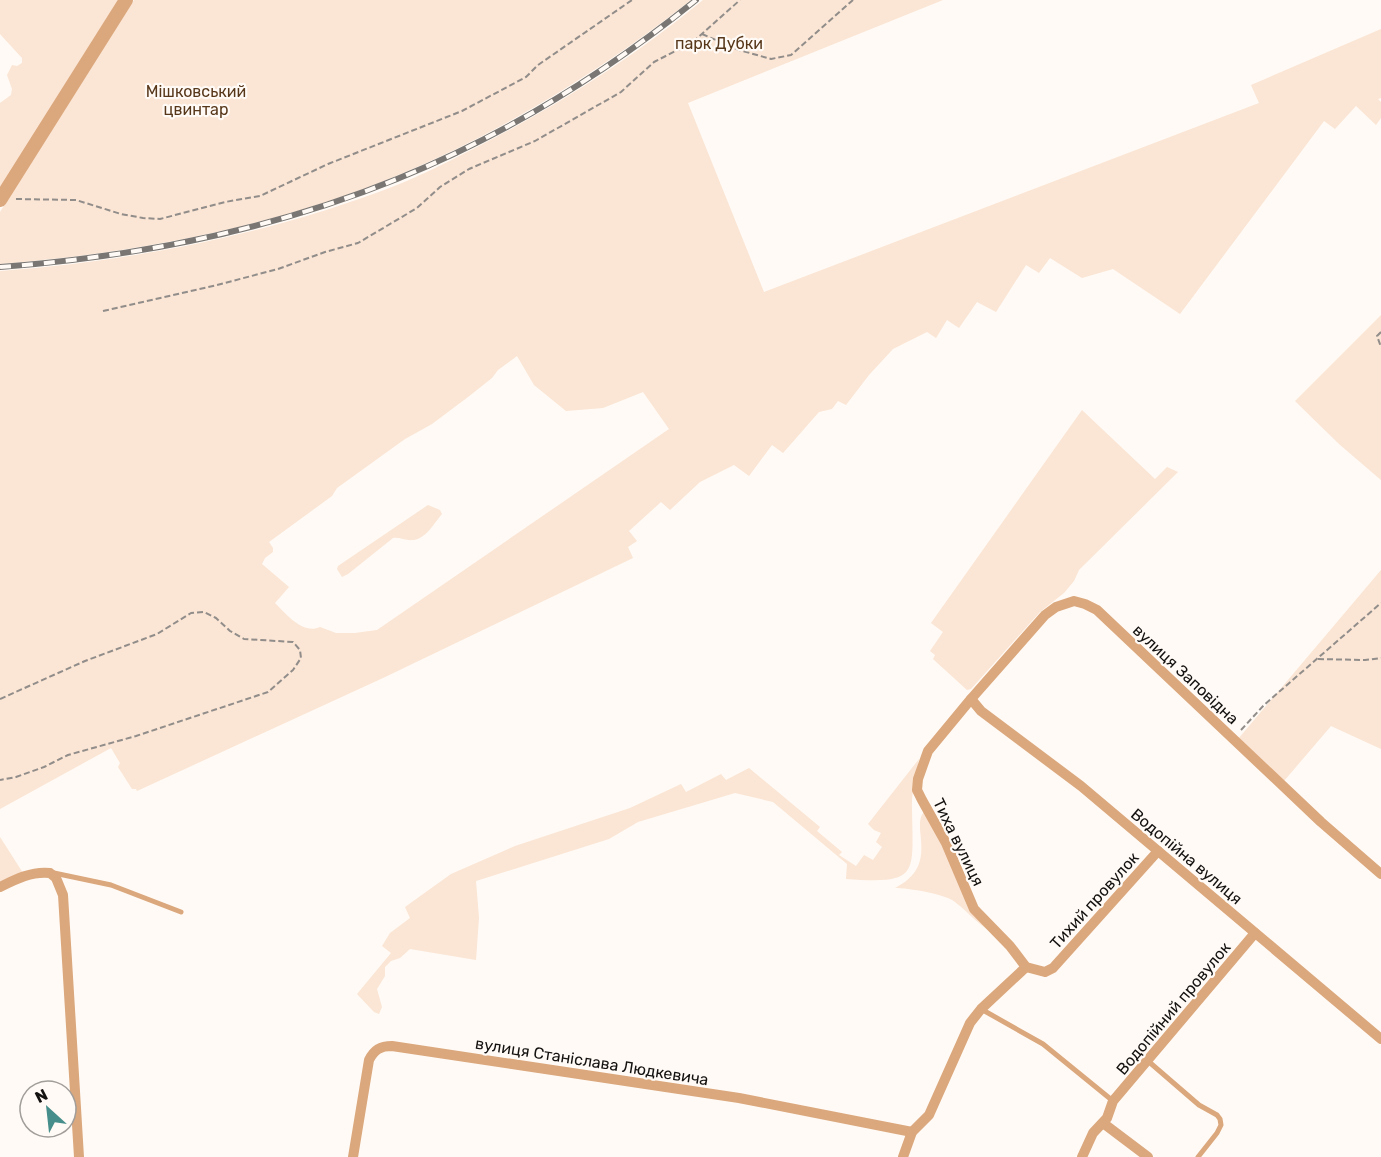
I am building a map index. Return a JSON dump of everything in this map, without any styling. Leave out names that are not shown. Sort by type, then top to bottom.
[{"type":"street","points":[[1,198],[126,0]]},
{"type":"street","name":"вулиця Заповідна","points":[[970,699],[1045,615],[1056,607],[1074,601],[1085,604],[1097,610],[1321,822],[1381,874]]},
{"type":"street","name":"Водопійна вулиця","points":[[970,699],[981,711],[1081,786],[1381,1039]]},
{"type":"street","name":"Тиха вулиця","points":[[970,699],[928,751],[922,765],[917,790],[946,843],[974,909],[1010,946],[1026,967]]},
{"type":"street","name":"Тихий провулок","points":[[1026,967],[1045,972],[1053,968],[1158,851]]},
{"type":"street","points":[[0,887],[25,876],[41,872],[50,873],[56,878],[63,895],[79,1157]]},
{"type":"street","name":"Водопійний провулок","points":[[1082,1157],[1093,1132],[1103,1123],[1113,1101],[1255,933]]},
{"type":"street","points":[[903,1157],[912,1132],[928,1115],[970,1023],[981,1009],[1026,967]]},
{"type":"street","name":"вулиця Станіслава Людкевича","points":[[352,1157],[369,1060],[377,1049],[383,1046],[739,1098],[912,1132]]},
{"type":"street","points":[[1103,1123],[1148,1157]]},
{"type":"lane","points":[[50,873],[111,885],[181,912]]},
{"type":"lane","points":[[981,1009],[1043,1044],[1113,1101]]},
{"type":"lane","points":[[1148,1061],[1199,1105],[1220,1119],[1221,1125],[1217,1133],[1198,1157]]},
{"type":"path","points":[[1,198],[76,200],[121,214],[160,219],[225,202],[260,196],[328,164],[462,111],[526,77],[538,65],[632,0]]},
{"type":"path","points":[[104,311],[237,280],[358,243],[417,207],[440,187],[469,169],[535,141],[621,92],[654,62],[693,42],[740,0]]},
{"type":"path","points":[[702,34],[739,50],[771,59],[791,55],[853,0]]},
{"type":"path","points":[[1381,332],[1377,336],[1381,346]]},
{"type":"path","points":[[1233,739],[1264,705],[1381,603]]},
{"type":"path","points":[[0,699],[85,661],[157,634],[191,613],[204,612],[244,639],[293,642],[300,650],[300,658],[293,670],[268,692],[136,736],[68,755],[44,767],[0,780]]},
{"type":"path","points":[[1318,659],[1381,658]]},
{"type":"green space","points":[[0,0],[118,0],[0,188],[0,103],[11,95],[12,89],[7,75],[12,65],[17,66],[22,63],[22,58],[0,34]]},
{"type":"green space","name":"Мішковський цвинтар","points":[[134,0],[691,0],[622,51],[512,120],[435,159],[349,194],[251,224],[202,235],[101,253],[0,264],[0,212]]},
{"type":"green space","name":"парк Дубки","points":[[703,0],[943,0],[688,103],[764,292],[1259,103],[1251,85],[1381,29],[1381,98],[1378,99],[1381,102],[1381,118],[1376,125],[1356,106],[1335,129],[1324,121],[1180,314],[1113,269],[1082,278],[1050,258],[1039,273],[1026,265],[996,312],[977,302],[959,328],[947,320],[936,338],[927,332],[893,349],[846,405],[838,401],[832,409],[819,412],[783,453],[772,445],[749,476],[734,465],[700,482],[670,510],[661,502],[629,531],[637,541],[628,547],[633,558],[383,678],[137,791],[132,789],[118,767],[120,763],[111,748],[0,809],[0,271],[101,260],[202,243],[301,218],[397,185],[449,161],[538,114],[595,79]],"holes":[[[517,356],[534,385],[566,411],[603,408],[643,392],[669,429],[377,630],[336,633],[320,627],[307,628],[295,622],[275,603],[289,587],[262,564],[265,558],[273,552],[269,542],[332,496],[337,488],[405,439],[432,424]]]},
{"type":"green space","points":[[1381,315],[1381,480],[1339,444],[1295,401]]},
{"type":"green space","points":[[1082,410],[1155,479],[1167,467],[1178,472],[1079,570],[1074,581],[1064,593],[1040,612],[971,689],[967,690],[933,659],[935,655],[930,651],[943,632],[931,623]]},
{"type":"green space","points":[[428,505],[440,510],[442,514],[426,534],[413,540],[393,538],[342,577],[337,569],[338,566]]},
{"type":"green space","points":[[1381,570],[1381,749],[1331,726],[1284,781],[1238,739]]},
{"type":"green space","points":[[919,759],[912,797],[911,862],[907,871],[899,877],[887,880],[846,879],[847,864],[773,802],[735,793],[638,822],[609,839],[476,881],[479,918],[476,960],[410,949],[385,967],[385,976],[377,989],[382,1007],[379,1014],[374,1012],[357,994],[391,953],[382,946],[390,933],[410,918],[405,907],[451,874],[515,846],[630,808],[681,784],[686,792],[721,774],[726,780],[749,768],[820,827],[817,831],[842,852],[839,855],[856,866],[864,855],[873,860],[882,847],[876,842],[881,833],[868,824]]},
{"type":"green space","points":[[924,812],[988,930],[959,905],[944,896],[895,888],[909,879],[917,869],[921,858],[920,827]]},
{"type":"green space","points":[[0,837],[23,873],[0,884]]},
{"type":"railway","points":[[0,267],[152,248],[252,227],[301,213],[397,179],[477,143],[553,100],[626,53],[696,0]]}]
